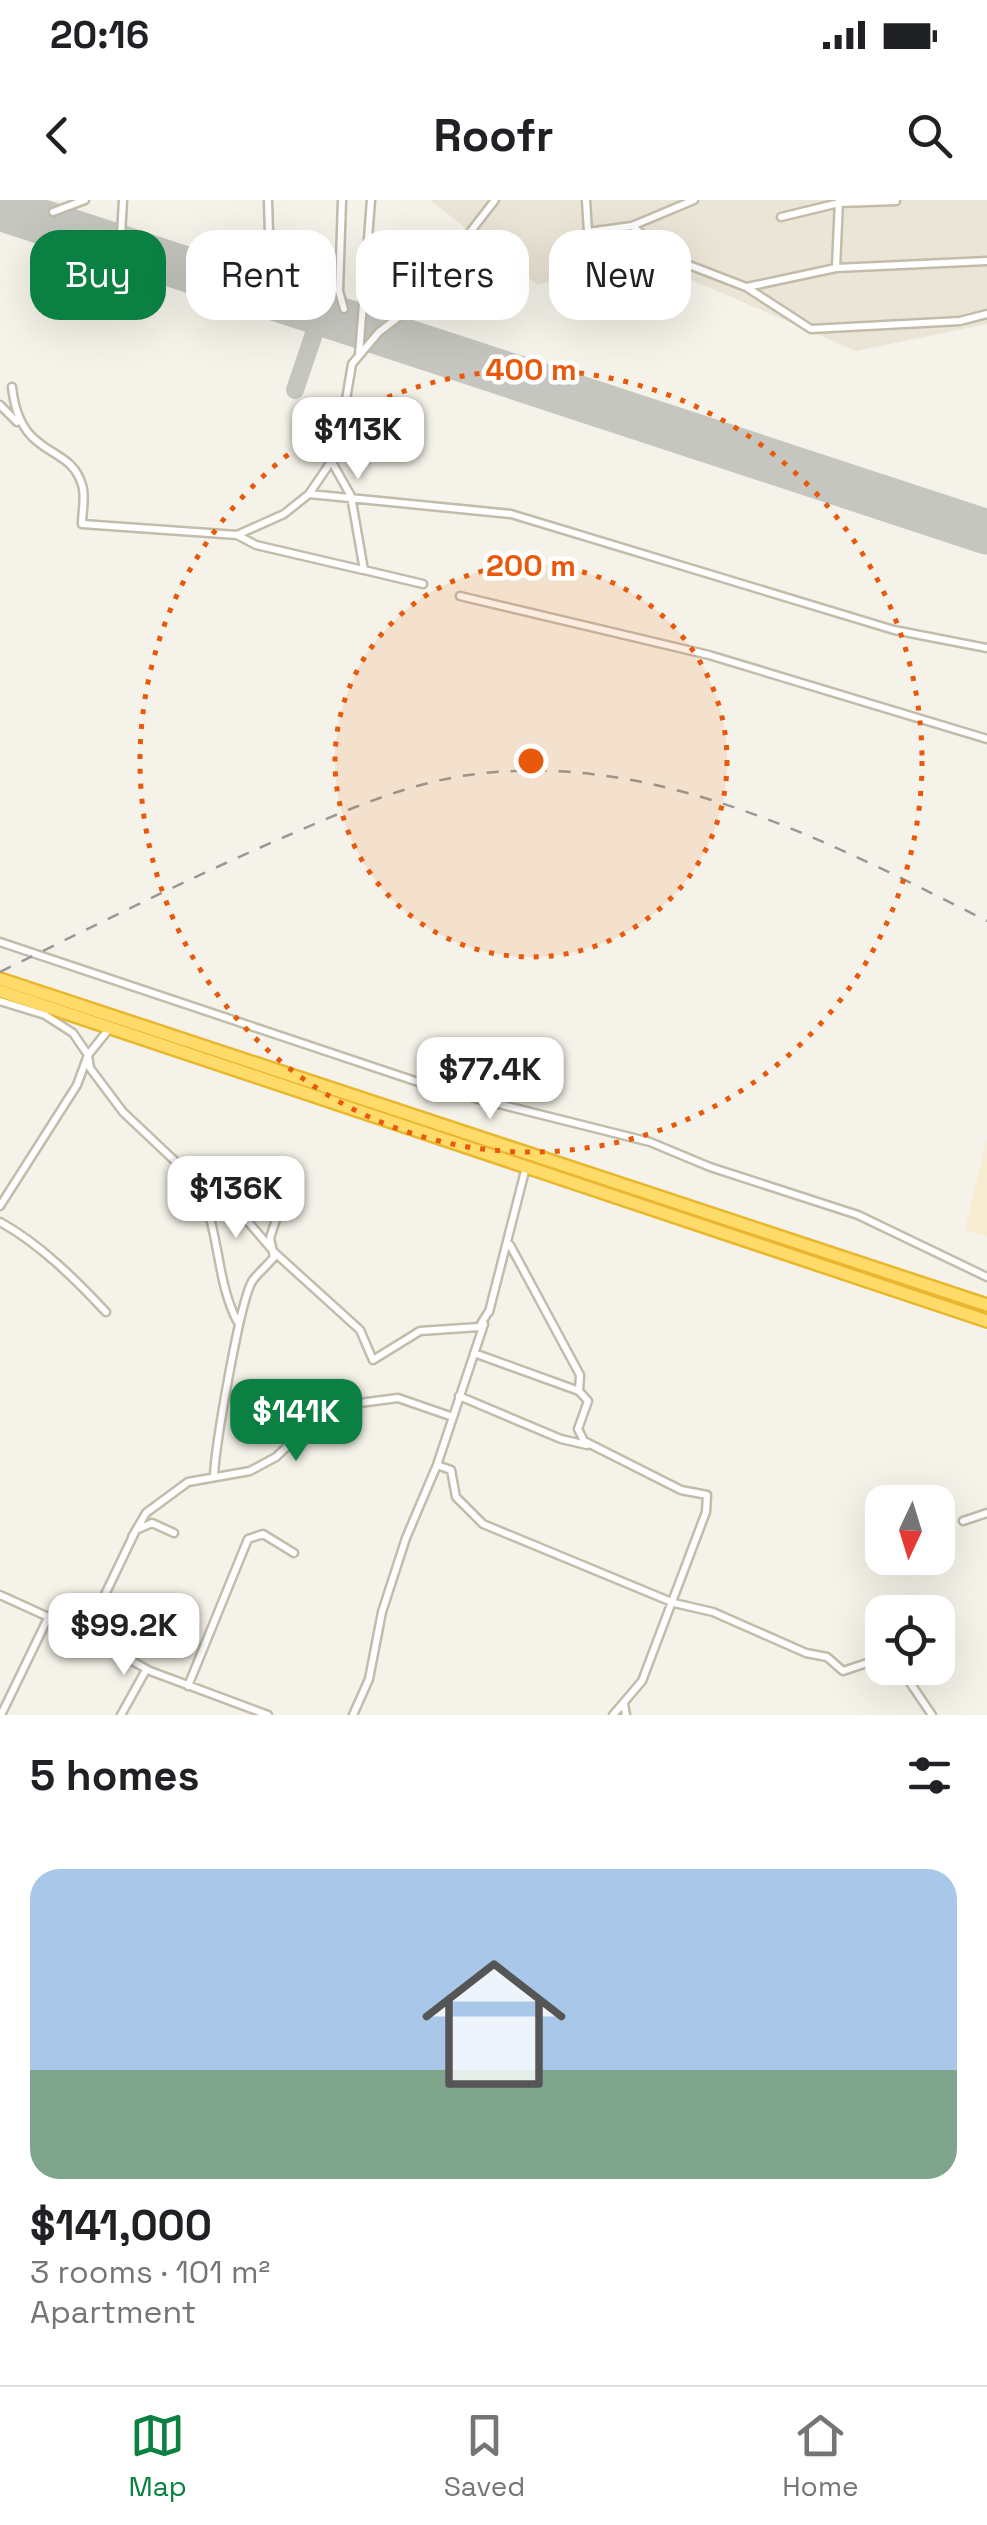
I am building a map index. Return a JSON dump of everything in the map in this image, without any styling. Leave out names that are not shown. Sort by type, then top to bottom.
[{"type":"highway","points":[[0,979],[987,1305]]},
{"type":"highway","points":[[1,995],[987,1321]]},
{"type":"street","points":[[53,212],[85,200]]},
{"type":"street","points":[[121,230],[123,200]]},
{"type":"street","points":[[268,200],[269,230]]},
{"type":"street","points":[[342,200],[340,291],[344,309]]},
{"type":"street","points":[[359,356],[371,200]]},
{"type":"street","points":[[236,535],[284,514],[308,494],[332,463],[352,364],[412,306],[495,200]]},
{"type":"street","points":[[586,200],[588,232],[632,226],[694,200]]},
{"type":"street","points":[[781,217],[839,202],[896,201]]},
{"type":"street","points":[[836,268],[839,202]]},
{"type":"street","points":[[632,226],[676,260],[746,288],[812,329],[825,332],[960,321],[987,314]]},
{"type":"street","points":[[746,288],[836,268],[987,261]]},
{"type":"street","points":[[12,387],[18,422]]},
{"type":"street","points":[[0,405],[30,438],[75,471],[83,486],[82,524],[236,535],[256,544],[422,584]]},
{"type":"street","points":[[332,463],[352,499],[364,570]]},
{"type":"street","points":[[308,494],[511,514],[819,609],[987,648]]},
{"type":"street","points":[[460,596],[709,655],[987,739]]},
{"type":"street","points":[[0,942],[438,1090],[650,1142],[710,1167],[858,1215],[987,1277]]},
{"type":"street","points":[[1,995],[62,1022],[88,1055],[90,1068],[123,1112],[166,1148],[194,1179],[214,1220],[221,1272],[238,1322]]},
{"type":"street","points":[[0,1206],[77,1086],[88,1055],[110,1028]]},
{"type":"street","points":[[353,1715],[369,1678],[382,1612],[406,1538],[437,1465],[489,1311],[526,1167]]},
{"type":"street","points":[[194,1179],[203,1179],[226,1196],[274,1252],[360,1330],[373,1360],[420,1332],[479,1327],[489,1311]]},
{"type":"street","points":[[214,1476],[214,1448],[224,1419],[238,1322],[252,1281],[274,1258],[270,1238],[288,1183]]},
{"type":"street","points":[[0,1222],[21,1234],[106,1312]]},
{"type":"street","points":[[509,1244],[580,1375],[579,1391]]},
{"type":"street","points":[[474,1353],[579,1391],[588,1401],[578,1434],[593,1446],[681,1490],[707,1495],[706,1512],[642,1681],[613,1715]]},
{"type":"street","points":[[460,1396],[560,1439],[593,1446]]},
{"type":"street","points":[[86,1634],[146,1513],[188,1482],[250,1471],[276,1457],[309,1422],[346,1402],[398,1398],[453,1416]]},
{"type":"street","points":[[437,1465],[451,1470],[456,1497],[483,1524],[543,1545],[673,1602],[713,1612],[806,1654],[827,1657],[843,1671],[865,1664]]},
{"type":"street","points":[[963,1521],[987,1513]]},
{"type":"street","points":[[132,1537],[142,1524],[152,1523],[174,1532]]},
{"type":"street","points":[[188,1686],[199,1667],[248,1539],[262,1534],[294,1553]]},
{"type":"street","points":[[0,1596],[86,1634],[146,1670],[268,1715]]},
{"type":"street","points":[[1,1715],[48,1618]]},
{"type":"street","points":[[121,1715],[146,1670]]},
{"type":"street","points":[[912,1685],[932,1715]]},
{"type":"street","points":[[624,1704],[626,1715]]},
{"type":"shaded area","points":[[430,200],[987,200],[987,324],[856,351],[691,280],[691,230],[549,230],[549,281],[538,285],[529,278],[529,230],[468,230]]},
{"type":"shaded area","points":[[987,1139],[987,1237],[965,1229]]},
{"type":"taxiway","points":[[295,390],[319,320]]},
{"type":"runway","points":[[0,208],[987,532]]},
{"type":"railway","points":[[0,972],[180,884],[334,816],[404,790],[476,774],[544,771],[611,777],[676,790],[804,834],[987,921]]}]
